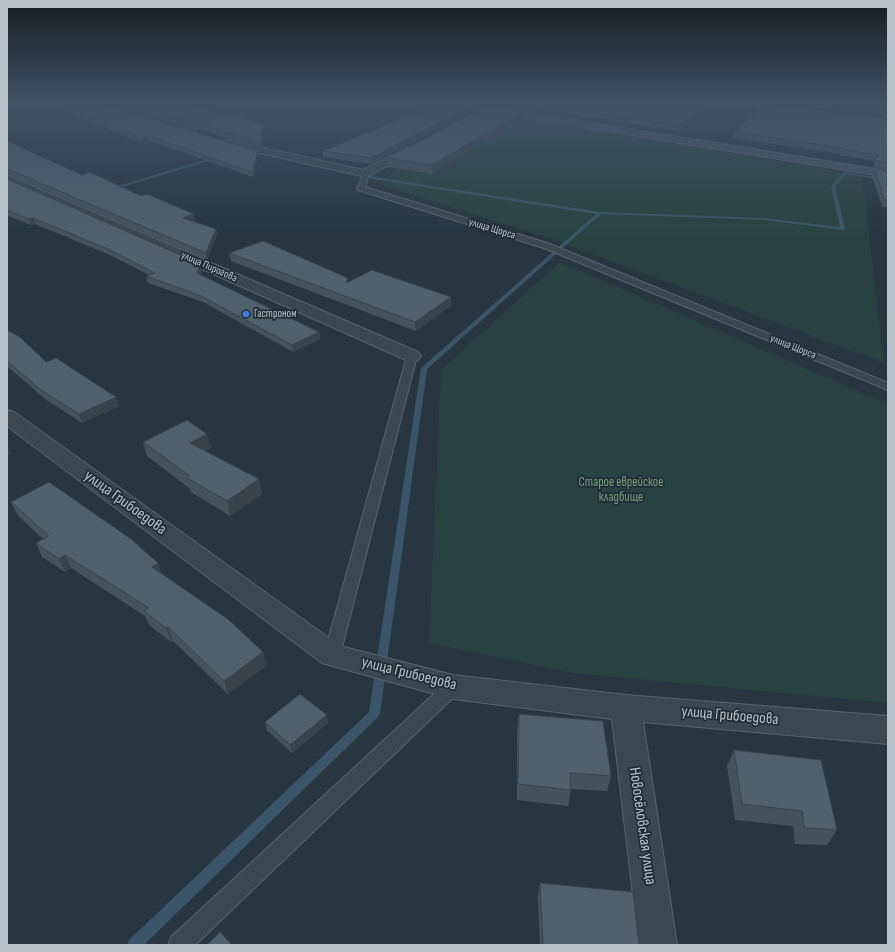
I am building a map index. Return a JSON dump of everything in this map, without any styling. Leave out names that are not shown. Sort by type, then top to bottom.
[{"type":"main road","points":[[724,147],[888,174]]},
{"type":"street","points":[[244,147],[366,174],[415,147]]},
{"type":"street","name":"улица Пирогова","points":[[7,178],[412,356]]},
{"type":"street","name":"улица Грибоедова","points":[[7,416],[332,655],[453,687],[626,708],[888,730]]},
{"type":"street","name":"Новосёловская улица","points":[[626,708],[658,945]]},
{"type":"lane","name":"улица Щорса","points":[[366,174],[361,188],[547,246],[888,386]]},
{"type":"lane","points":[[332,655],[412,356]]},
{"type":"lane","points":[[179,945],[453,687]]},
{"type":"green space","points":[[433,147],[697,147],[862,175],[884,363],[551,239],[379,184],[403,165]]},
{"type":"green space","name":"Старое еврейское кладбище","points":[[560,262],[888,404],[888,703],[573,673],[429,643],[441,370]]},
{"type":"building","points":[[7,147],[21,147],[82,175],[90,172],[141,196],[147,194],[194,214],[183,218],[216,229],[206,253],[7,169]]},
{"type":"building","points":[[182,147],[247,147],[258,150],[252,172]]},
{"type":"building","points":[[332,147],[391,147],[371,158],[323,151]]},
{"type":"building","points":[[408,147],[461,147],[432,165],[387,158]]},
{"type":"building","points":[[838,147],[888,147],[888,163],[875,160],[879,155],[841,149],[842,148]]},
{"type":"building","points":[[875,169],[888,171],[888,200],[884,199]]},
{"type":"building","points":[[7,179],[201,264],[197,273],[319,332],[292,345],[201,296],[146,276],[155,273],[108,249],[33,218],[29,219],[7,210]]},
{"type":"building","points":[[263,241],[348,278],[346,283],[372,270],[451,297],[415,322],[229,253]]},
{"type":"building","points":[[7,330],[20,337],[46,362],[56,358],[116,397],[79,414],[41,390],[7,361]]},
{"type":"building","points":[[187,420],[207,434],[190,443],[259,479],[227,501],[187,478],[190,476],[143,442]]},
{"type":"building","points":[[49,482],[131,539],[158,563],[152,567],[229,620],[263,652],[224,681],[168,627],[166,628],[144,611],[149,608],[65,555],[59,559],[36,543],[49,536],[11,502]]},
{"type":"building","points":[[300,694],[327,715],[290,745],[265,722]]},
{"type":"building","points":[[519,714],[603,721],[611,776],[570,773],[571,790],[518,784]]},
{"type":"building","points":[[734,750],[821,760],[837,830],[804,828],[802,811],[742,804]]},
{"type":"building","points":[[540,883],[633,892],[639,945],[543,945]]},
{"type":"building","points":[[220,932],[232,945],[207,945]]},
{"type":"waterway","points":[[249,151],[323,167]]},
{"type":"waterway","points":[[110,189],[216,158]]},
{"type":"waterway","points":[[600,213],[763,219],[843,229],[833,186],[845,173],[888,180]]},
{"type":"waterway","points":[[358,175],[600,213]]},
{"type":"waterway","points":[[7,216],[20,213]]},
{"type":"waterway","points":[[134,945],[374,714],[424,368],[600,213]]},
{"type":"place","name":"Гастроном","points":[[246,314]]}]
